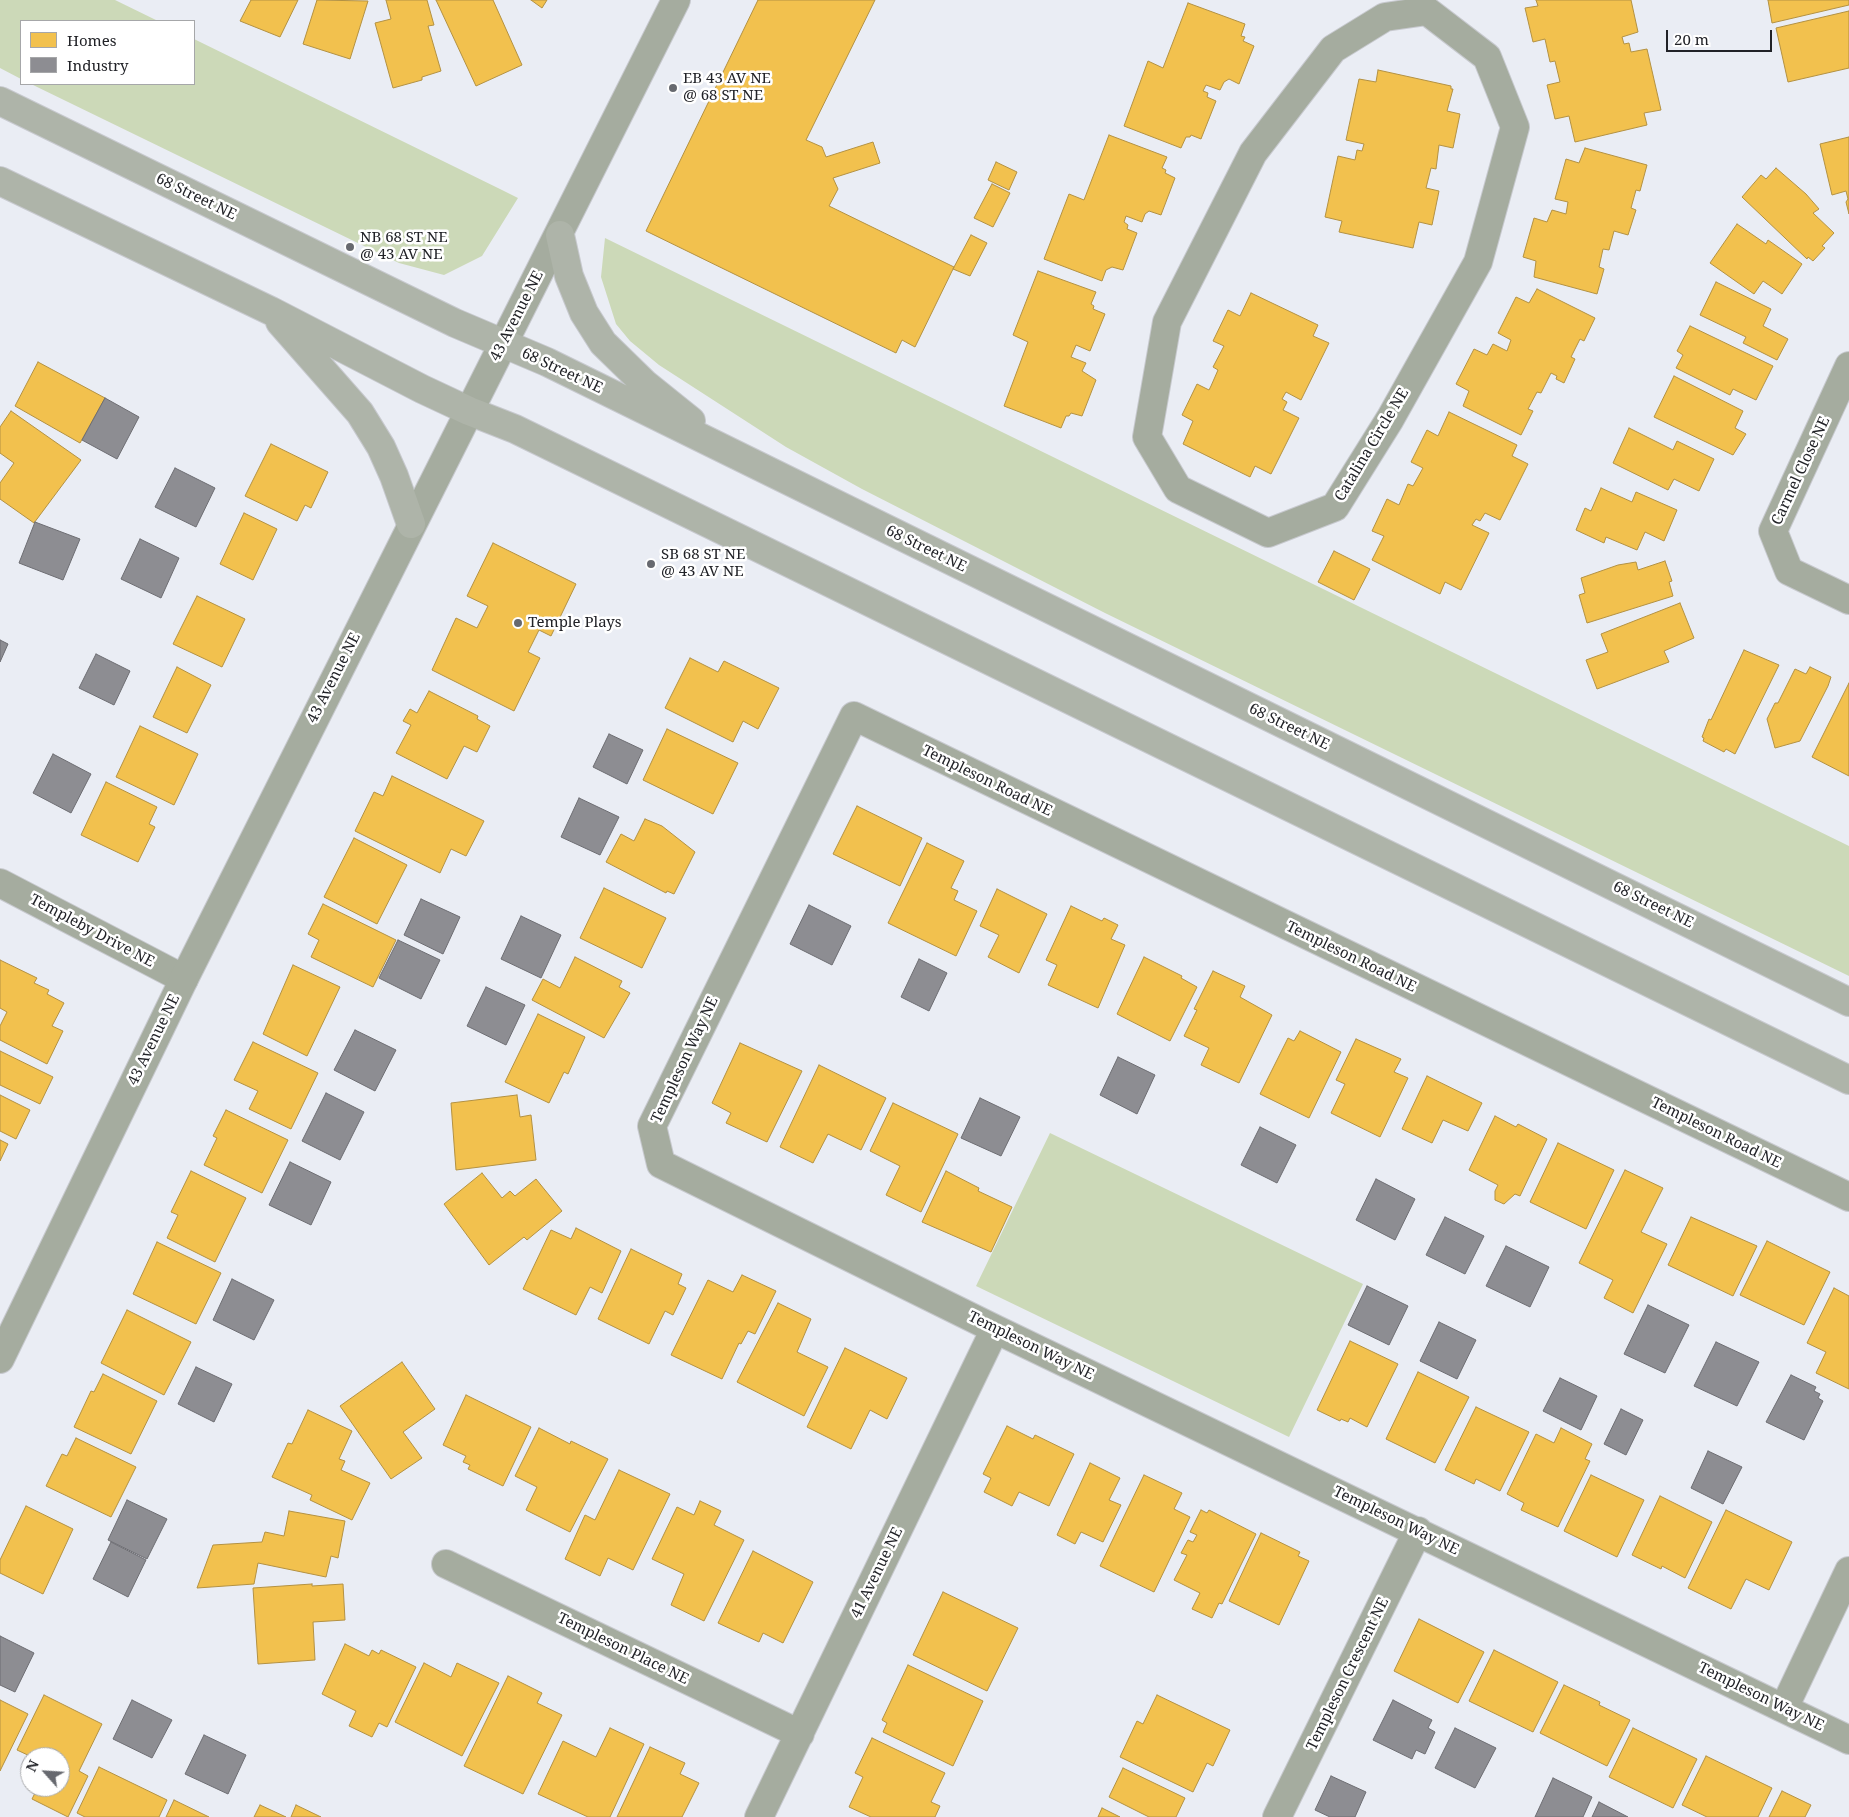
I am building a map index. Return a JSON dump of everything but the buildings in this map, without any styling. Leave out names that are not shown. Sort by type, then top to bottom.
[{"type":"main road","name":"68 Street NE","points":[[0,101],[455,323],[547,362],[1849,1002]]},
{"type":"main road","points":[[0,181],[271,312],[468,411],[542,442],[1849,1080]]},
{"type":"main road","points":[[560,235],[569,276],[581,306],[603,343],[645,384],[731,453]]},
{"type":"main road","points":[[271,312],[360,413],[381,447],[394,476],[411,524]]},
{"type":"street","name":"43 Avenue NE","points":[[0,1359],[184,979],[468,411],[560,235],[676,0]]},
{"type":"street","name":"Catalina Circle NE","points":[[1427,6],[1487,57],[1515,127],[1478,262],[1390,419],[1335,506],[1268,533],[1178,489],[1147,437],[1167,322],[1253,153],[1333,49],[1384,9],[1427,6]]},
{"type":"street","name":"Carmel Close NE","points":[[1849,366],[1773,531],[1789,571],[1849,600]]},
{"type":"street","name":"Templeson Road NE","points":[[854,716],[1849,1197]]},
{"type":"street","name":"Templeson Way NE","points":[[854,716],[652,1126],[661,1164],[995,1329],[1849,1740]]},
{"type":"street","name":"Templeby Drive NE","points":[[0,883],[184,979]]},
{"type":"street","name":"41 Avenue NE","points":[[759,1817],[995,1329]]},
{"type":"street","name":"Templeson Crescent NE","points":[[1277,1817],[1418,1531]]},
{"type":"street","name":"Templeson Place NE","points":[[446,1564],[800,1734]]},
{"type":"street","points":[[1784,1708],[1849,1571]]},
{"type":"green space","points":[[0,0],[115,0],[156,20],[20,20],[20,78],[0,68]]},
{"type":"green space","points":[[195,39],[518,198],[482,256],[444,275],[399,263],[33,85],[195,85]]},
{"type":"green space","points":[[605,238],[1849,846],[1849,976],[1105,613],[862,489],[786,447],[659,365],[630,341],[616,324],[601,277]]},
{"type":"green space","points":[[1050,1133],[1363,1284],[1289,1437],[976,1286]]},
{"type":"place","name":"EB 43 AV NE @ 68 ST NE","points":[[673,88]]},
{"type":"place","name":"NB 68 ST NE @ 43 AV NE","points":[[350,247]]},
{"type":"place","name":"SB 68 ST NE @ 43 AV NE","points":[[651,564]]},
{"type":"place","name":"Temple Plays","points":[[518,623]]}]
